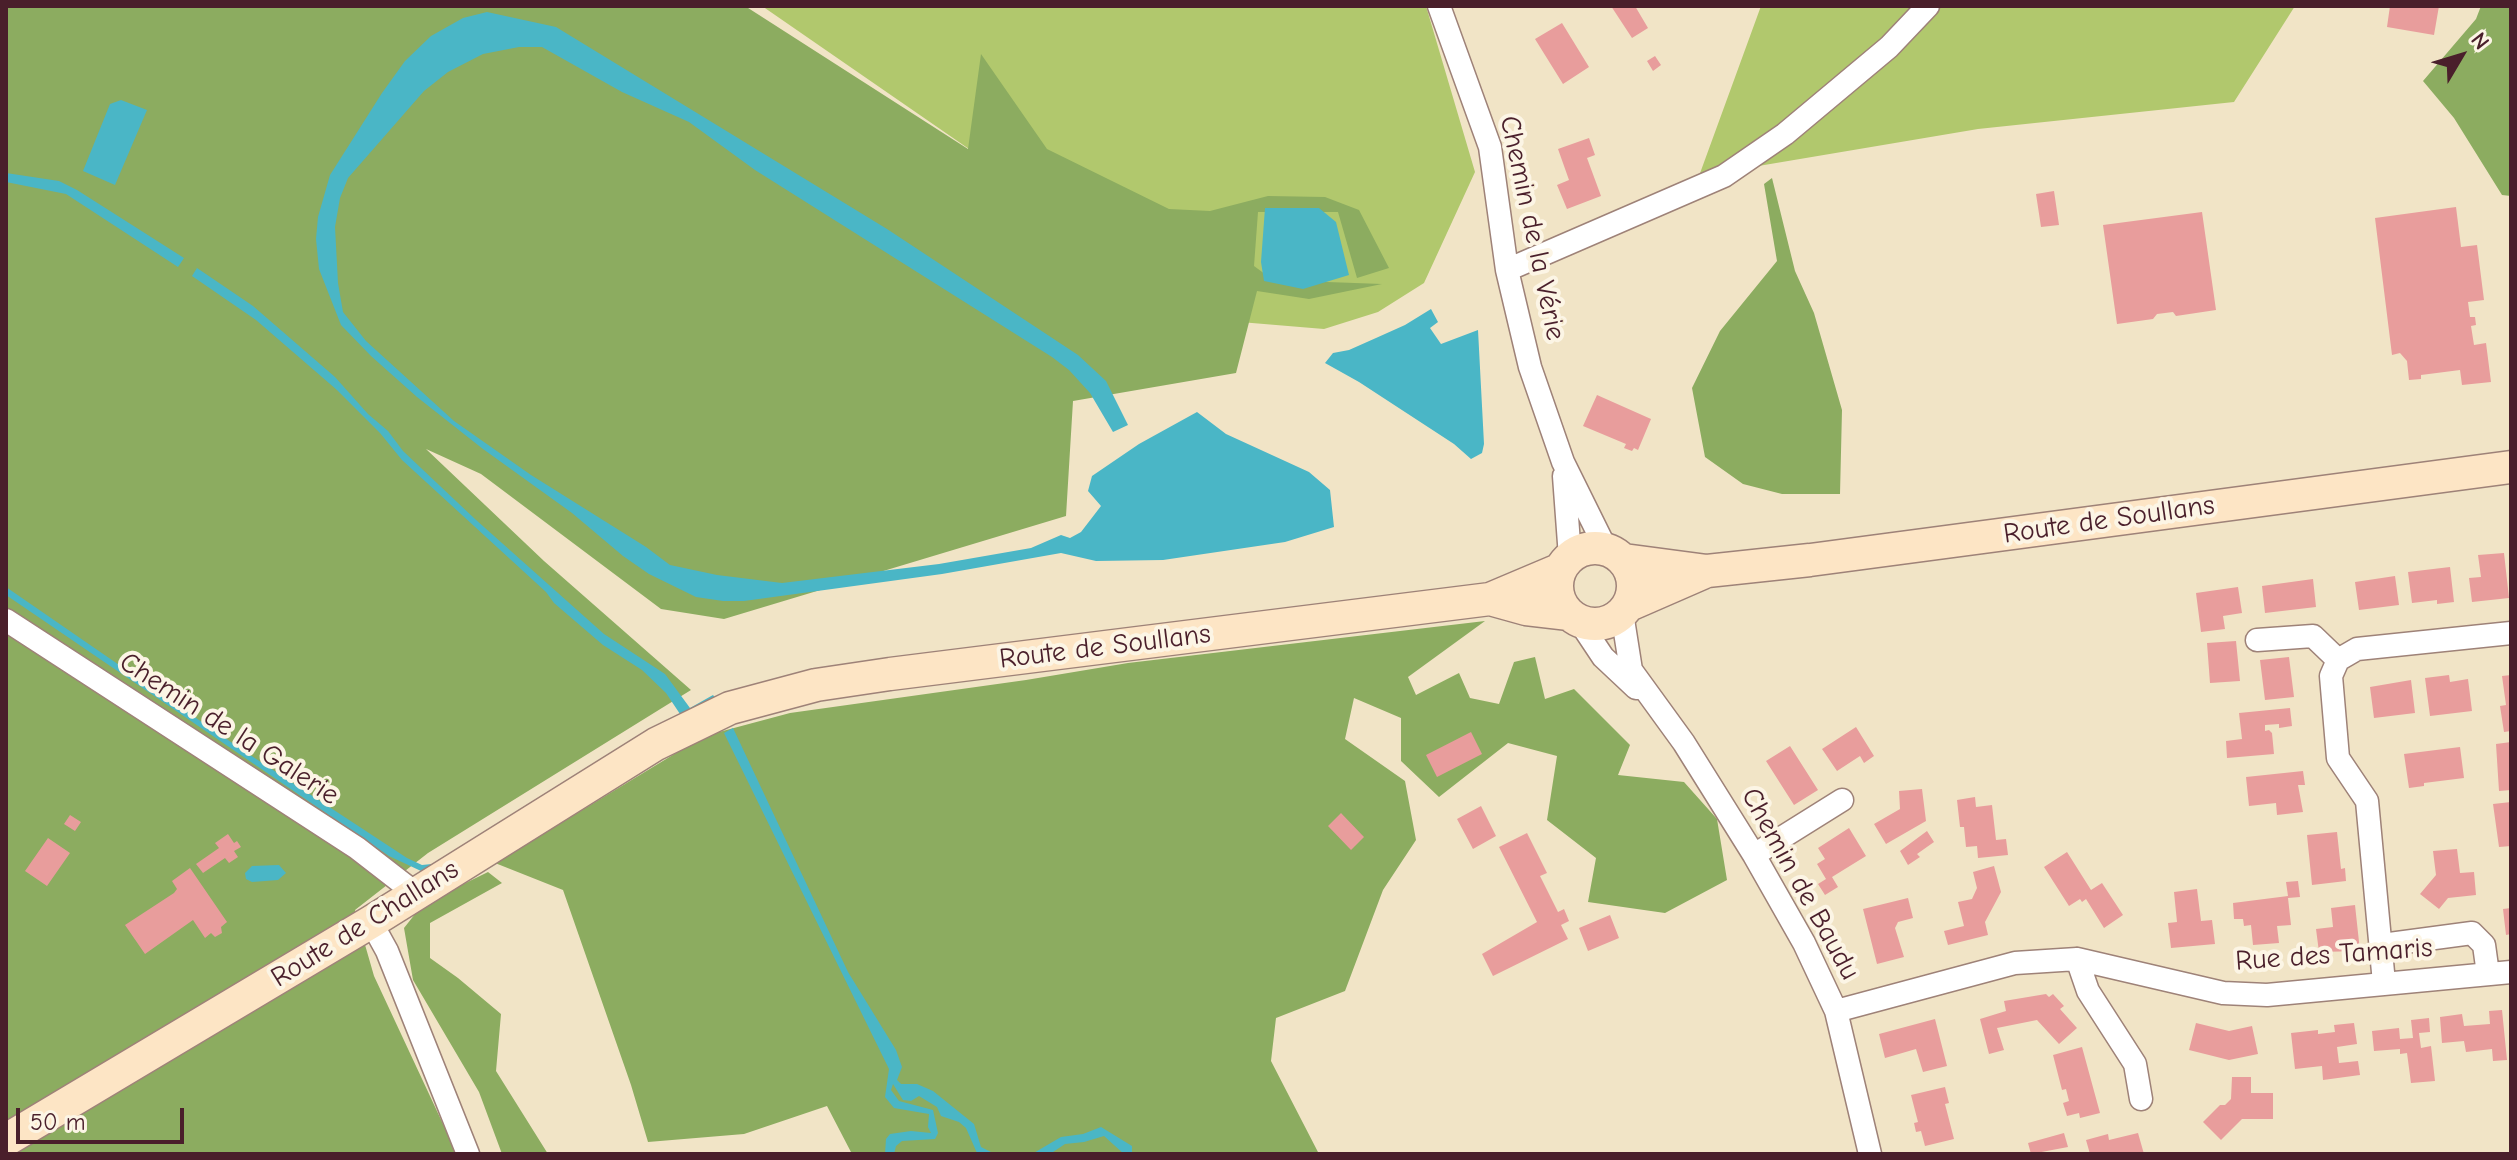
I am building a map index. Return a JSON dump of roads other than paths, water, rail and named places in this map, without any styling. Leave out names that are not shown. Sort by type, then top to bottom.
[{"type":"main road","name":"Route de Soullans","points":[[1615,555],[1707,571],[2511,467]]},
{"type":"main road","points":[[1589,548],[1615,555],[1630,570],[1634,583],[1626,609],[1603,624],[1574,618],[1558,593],[1557,583],[1566,563],[1589,548]]},
{"type":"main road","name":"Route de Soullans","points":[[724,711],[760,698],[816,685],[890,674],[1490,599],[1566,563]]},
{"type":"main road","name":"Route de Soullans","points":[[1626,609],[1707,571]]},
{"type":"main road","name":"Route de Soullans","points":[[1490,599],[1574,618]]},
{"type":"main road","name":"Route de Challans","points":[[6,1140],[371,922],[656,744],[724,711]]},
{"type":"street","name":"Chemin de la Vérie","points":[[1439,6],[1490,147],[1507,270],[1530,367],[1563,462],[1615,555]]},
{"type":"street","points":[[1507,270],[1724,176],[1797,124],[1889,47],[1928,6]]},
{"type":"street","name":"Chemin de la Vérie","points":[[1563,462],[1566,563]]},
{"type":"street","name":"Chemin de Baudu","points":[[1626,609],[1631,670],[1684,743],[1754,855],[1804,943],[1836,1011],[1870,1154]]},
{"type":"street","name":"Chemin de Baudu","points":[[1574,618],[1603,657],[1654,705]]},
{"type":"street","name":"Chemin de la Galerie","points":[[6,620],[357,848],[397,879],[412,896]]},
{"type":"street","points":[[2384,983],[2367,801],[2338,758],[2331,676],[2338,660],[2357,649],[2511,633]]},
{"type":"street","points":[[2257,640],[2313,636],[2338,660]]},
{"type":"street","points":[[1754,855],[1842,800]]},
{"type":"street","points":[[371,922],[387,951],[468,1154]]},
{"type":"street","points":[[2382,945],[2472,933],[2484,945],[2488,974]]},
{"type":"street","points":[[2077,959],[2088,991],[2135,1064],[2141,1099]]},
{"type":"street","name":"Rue des Tamaris","points":[[1836,1011],[2015,963],[2077,959],[2223,993],[2267,995],[2511,972]]},
{"type":"water","points":[[487,12],[556,27],[887,229],[1078,355],[1106,381],[1128,425],[1113,432],[1090,393],[1052,357],[755,170],[689,122],[622,92],[542,47],[519,47],[483,54],[448,72],[424,91],[348,178],[340,198],[335,227],[343,312],[366,341],[454,421],[670,565],[717,575],[782,583],[939,564],[1031,548],[1061,535],[1070,538],[1081,532],[1101,506],[1088,491],[1092,476],[1139,444],[1197,412],[1226,434],[1309,472],[1330,490],[1334,527],[1285,542],[1163,560],[1096,561],[1061,553],[942,574],[744,601],[696,597],[649,574],[572,513],[483,449],[371,356],[341,325],[319,269],[316,239],[318,217],[330,175],[382,93],[405,61],[431,36],[463,18]]},
{"type":"water","points":[[121,100],[147,110],[115,185],[83,171],[110,104]]},
{"type":"water","points":[[6,173],[59,181],[184,258],[178,267],[66,194],[6,182]]},
{"type":"water","points":[[1265,208],[1319,208],[1336,222],[1349,275],[1303,289],[1264,281],[1261,262]]},
{"type":"water","points":[[197,268],[253,306],[335,377],[388,431],[403,451],[475,519],[604,634],[665,674],[690,708],[713,695],[717,700],[428,871],[421,871],[389,856],[6,595],[6,587],[241,749],[422,865],[432,864],[680,714],[666,693],[642,670],[603,645],[554,603],[546,592],[402,460],[337,390],[256,320],[192,276]]},
{"type":"water","points":[[1431,309],[1438,322],[1430,328],[1441,344],[1478,330],[1484,444],[1482,453],[1471,459],[1454,444],[1325,363],[1333,353],[1349,350],[1405,325]]},
{"type":"water","points":[[733,728],[848,972],[896,1050],[902,1067],[897,1080],[901,1084],[917,1084],[933,1091],[974,1124],[981,1147],[995,1154],[977,1153],[966,1128],[959,1122],[941,1116],[937,1107],[919,1096],[911,1101],[903,1100],[893,1084],[891,1090],[899,1101],[933,1110],[938,1133],[935,1139],[902,1141],[896,1146],[894,1154],[885,1154],[886,1139],[890,1134],[911,1131],[931,1133],[929,1114],[894,1108],[885,1097],[889,1069],[724,733]]},
{"type":"water","points":[[279,865],[286,873],[278,880],[252,882],[246,879],[245,873],[252,866]]},
{"type":"water","points":[[1101,1127],[1132,1146],[1132,1154],[1124,1154],[1104,1136],[1065,1144],[1050,1154],[1032,1154],[1061,1137],[1083,1134]]}]
